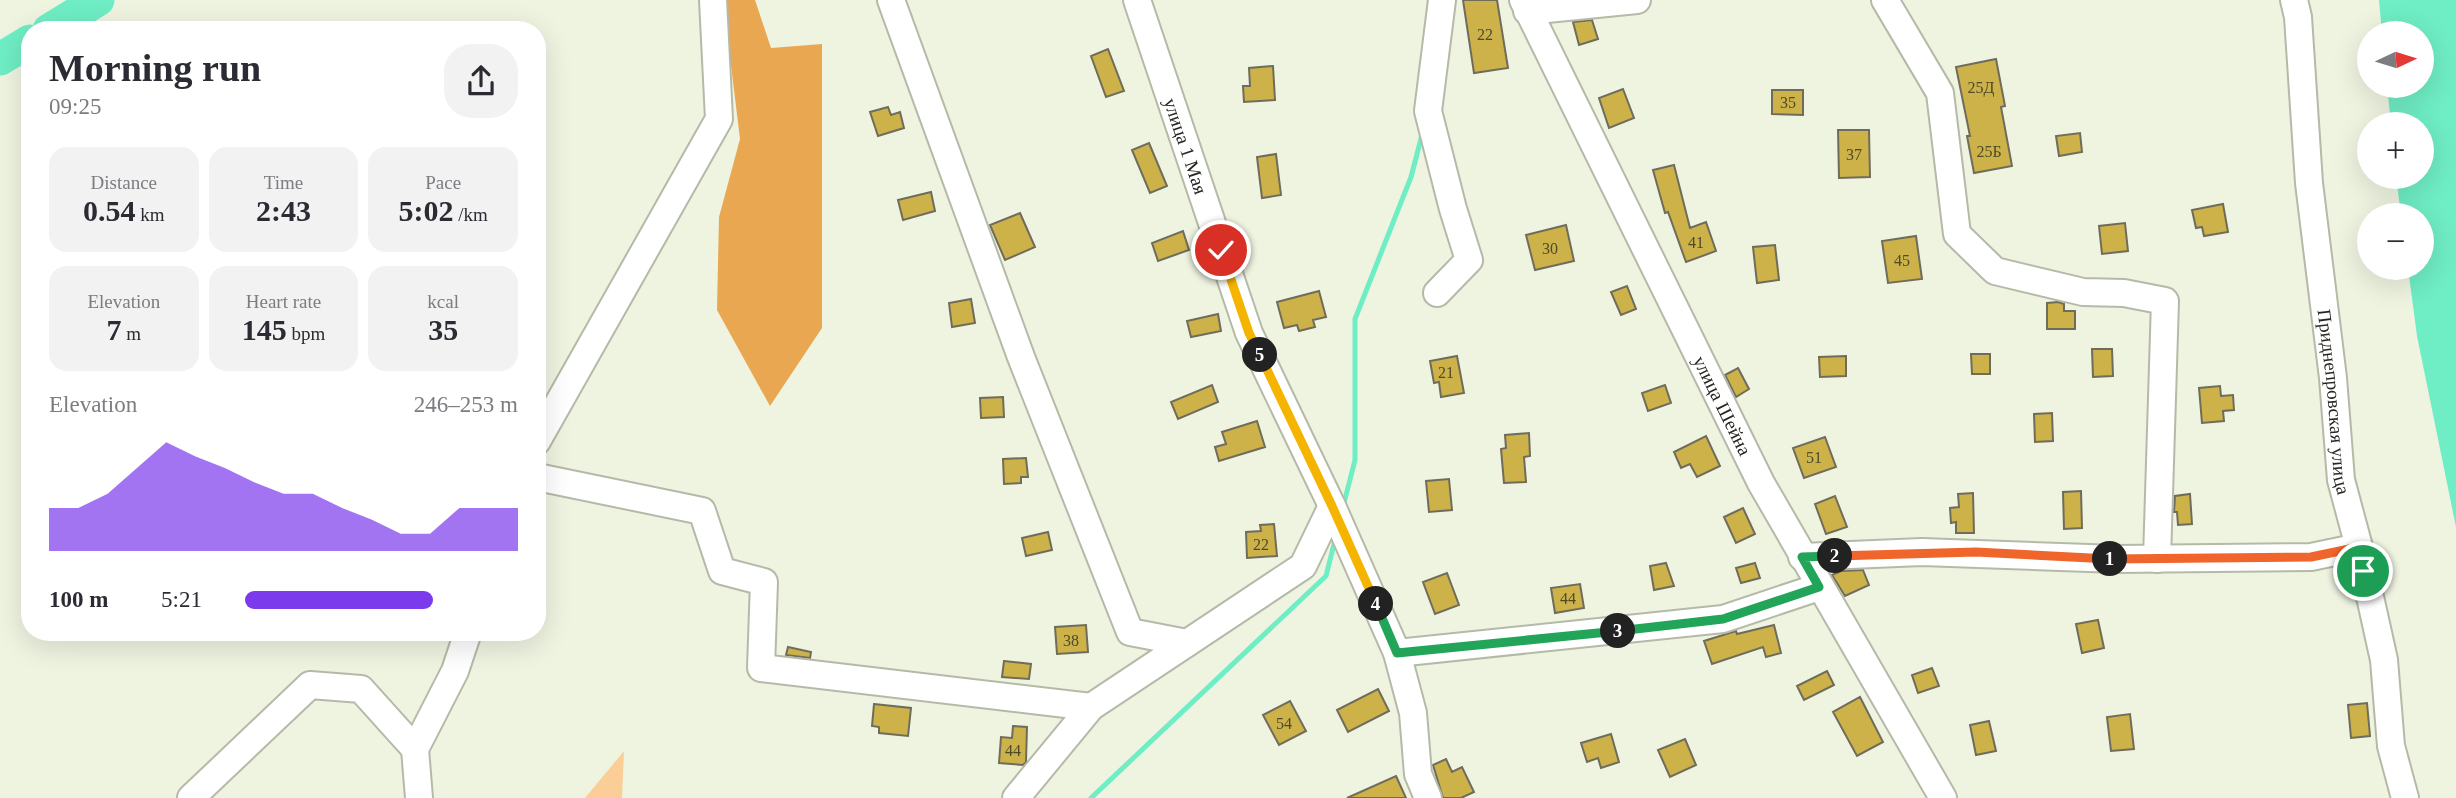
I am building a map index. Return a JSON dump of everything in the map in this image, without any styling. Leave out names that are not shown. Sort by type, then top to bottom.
[{"type":"street","points":[[546,426],[719,120],[713,0]]},
{"type":"street","points":[[891,0],[1021,358],[1130,632],[1187,643]]},
{"type":"street","name":"улица 1 Мая","points":[[1137,0],[1249,333],[1332,506],[1397,653],[1413,713],[1418,774],[1428,798]]},
{"type":"street","points":[[1437,293],[1469,260],[1428,111],[1442,0]]},
{"type":"street","points":[[1525,5],[1637,0]]},
{"type":"street","points":[[1885,0],[1940,93],[1957,234],[1995,271],[2083,292],[2124,293],[2165,301],[2157,559]]},
{"type":"street","name":"Приднепровская улица","points":[[2294,0],[2298,17],[2309,183],[2331,364],[2340,480],[2359,547],[2384,660],[2391,746],[2405,798]]},
{"type":"street","name":"улица Шейна","points":[[1525,5],[1761,483],[1943,798]]},
{"type":"street","points":[[546,479],[702,511],[722,571],[764,582],[761,667],[1091,707]]},
{"type":"street","points":[[1016,798],[1091,707],[1303,566],[1332,506]]},
{"type":"street","points":[[1802,557],[1976,552],[2157,559],[2311,557],[2359,547]]},
{"type":"street","points":[[1397,653],[1723,619],[1819,587]]},
{"type":"street","points":[[419,798],[415,750],[455,671],[465,641]]},
{"type":"street","points":[[191,798],[310,685],[361,689],[415,750]]},
{"type":"shaded area","points":[[723,0],[755,0],[771,48],[822,44],[822,328],[770,406],[717,310],[719,217],[740,139]]},
{"type":"shaded area","points":[[2379,0],[2456,0],[2456,527],[2417,336],[2410,280],[2434,280],[2434,203],[2399,203],[2398,189],[2434,189],[2434,112],[2390,112],[2388,98],[2434,98],[2434,21],[2381,21]]},
{"type":"shaded area","points":[[624,751],[622,798],[585,798]]},
{"type":"building","points":[[1463,0],[1497,0],[1508,68],[1474,73]]},
{"type":"building","points":[[1592,20],[1598,39],[1579,45],[1573,22]]},
{"type":"building","points":[[1108,49],[1124,91],[1106,97],[1091,56]]},
{"type":"building","points":[[1996,59],[2005,106],[2001,107],[2012,166],[1974,173],[1967,136],[1970,136],[1956,67]]},
{"type":"building","points":[[1273,66],[1275,100],[1244,102],[1243,86],[1250,86],[1249,68]]},
{"type":"building","points":[[1623,89],[1634,118],[1609,128],[1599,98]]},
{"type":"building","points":[[1772,90],[1803,90],[1803,115],[1772,114]]},
{"type":"building","points":[[888,107],[891,115],[900,112],[904,128],[878,136],[870,112]]},
{"type":"building","points":[[1838,130],[1869,130],[1870,177],[1839,178]]},
{"type":"building","points":[[2080,133],[2082,152],[2059,156],[2056,136]]},
{"type":"building","points":[[1149,143],[1167,186],[1150,193],[1132,150]]},
{"type":"building","points":[[1276,154],[1281,195],[1262,198],[1257,157]]},
{"type":"building","points":[[1674,165],[1690,228],[1706,222],[1716,251],[1686,262],[1668,212],[1665,213],[1653,170]]},
{"type":"building","points":[[931,192],[935,211],[903,220],[898,200]]},
{"type":"building","points":[[2223,204],[2228,232],[2204,236],[2202,227],[2196,228],[2192,210]]},
{"type":"building","points":[[1020,213],[1035,247],[1005,260],[990,225]]},
{"type":"building","points":[[2125,223],[2128,251],[2102,254],[2099,226]]},
{"type":"building","points":[[1566,225],[1574,261],[1535,270],[1526,235]]},
{"type":"building","points":[[1183,231],[1189,250],[1158,261],[1152,243]]},
{"type":"building","points":[[1916,236],[1922,279],[1888,283],[1882,241]]},
{"type":"building","points":[[1775,245],[1779,280],[1757,283],[1753,247]]},
{"type":"building","points":[[1627,286],[1636,309],[1621,315],[1611,292]]},
{"type":"building","points":[[1319,291],[1326,317],[1313,320],[1315,327],[1299,331],[1297,325],[1284,328],[1277,302]]},
{"type":"building","points":[[971,299],[975,323],[952,327],[949,303]]},
{"type":"building","points":[[2047,303],[2064,304],[2064,311],[2075,311],[2075,329],[2047,329]]},
{"type":"building","points":[[1218,314],[1221,331],[1191,337],[1187,321]]},
{"type":"building","points":[[2092,349],[2112,349],[2113,376],[2093,377]]},
{"type":"building","points":[[1971,354],[1990,354],[1990,374],[1972,374]]},
{"type":"building","points":[[1457,356],[1464,393],[1441,397],[1439,382],[1434,383],[1430,361]]},
{"type":"building","points":[[1846,356],[1846,376],[1820,377],[1819,357]]},
{"type":"building","points":[[1738,368],[1749,389],[1736,397],[1725,375]]},
{"type":"building","points":[[1212,385],[1218,402],[1178,419],[1171,402]]},
{"type":"building","points":[[1665,385],[1671,403],[1648,411],[1642,393]]},
{"type":"building","points":[[2220,386],[2221,396],[2233,395],[2234,410],[2223,411],[2224,421],[2202,423],[2199,388]]},
{"type":"building","points":[[1003,397],[1004,417],[981,418],[980,398]]},
{"type":"building","points":[[2052,413],[2053,441],[2035,442],[2034,414]]},
{"type":"building","points":[[1257,421],[1265,447],[1219,461],[1215,447],[1226,444],[1222,432]]},
{"type":"building","points":[[1529,433],[1530,456],[1524,457],[1526,482],[1504,483],[1501,449],[1506,448],[1505,435]]},
{"type":"building","points":[[1706,436],[1720,466],[1697,477],[1690,464],[1681,468],[1674,452]]},
{"type":"building","points":[[1825,437],[1836,467],[1804,478],[1793,448]]},
{"type":"building","points":[[1026,458],[1028,477],[1021,477],[1021,483],[1004,484],[1003,459]]},
{"type":"building","points":[[1449,479],[1452,510],[1429,512],[1426,481]]},
{"type":"building","points":[[2081,491],[2082,528],[2064,529],[2063,492]]},
{"type":"building","points":[[1973,493],[1974,533],[1956,533],[1956,522],[1951,523],[1950,508],[1959,507],[1958,494]]},
{"type":"building","points":[[2190,494],[2192,524],[2178,525],[2177,512],[2174,512],[2175,496]]},
{"type":"building","points":[[1835,496],[1847,527],[1826,534],[1815,504]]},
{"type":"building","points":[[1743,508],[1755,534],[1736,543],[1724,517]]},
{"type":"building","points":[[1274,524],[1277,556],[1247,558],[1246,532],[1261,531],[1260,525]]},
{"type":"building","points":[[1048,532],[1052,550],[1026,556],[1022,538]]},
{"type":"building","points":[[1666,563],[1674,586],[1654,590],[1650,566]]},
{"type":"building","points":[[1755,563],[1760,578],[1741,583],[1736,568]]},
{"type":"building","points":[[1863,570],[1869,585],[1845,596],[1832,575],[1841,571]]},
{"type":"building","points":[[1447,573],[1459,605],[1435,614],[1423,582]]},
{"type":"building","points":[[1580,584],[1584,608],[1555,613],[1551,588]]},
{"type":"building","points":[[2098,620],[2104,648],[2082,653],[2076,624]]},
{"type":"building","points":[[1086,625],[1088,652],[1057,654],[1055,627]]},
{"type":"building","points":[[1774,625],[1781,653],[1766,657],[1763,647],[1712,664],[1704,641],[1736,631],[1737,634]]},
{"type":"building","points":[[788,647],[811,652],[810,658],[786,655]]},
{"type":"building","points":[[1004,661],[1031,664],[1029,679],[1002,677]]},
{"type":"building","points":[[1932,668],[1939,686],[1918,693],[1912,675]]},
{"type":"building","points":[[1827,671],[1834,685],[1804,700],[1797,686]]},
{"type":"building","points":[[1378,689],[1389,711],[1348,732],[1337,710]]},
{"type":"building","points":[[1860,697],[1883,742],[1857,756],[1833,712]]},
{"type":"building","points":[[1290,701],[1306,731],[1279,745],[1263,715]]},
{"type":"building","points":[[2367,703],[2370,736],[2351,738],[2348,705]]},
{"type":"building","points":[[874,704],[911,708],[908,736],[879,733],[879,727],[872,726]]},
{"type":"building","points":[[2130,714],[2134,749],[2111,751],[2107,717]]},
{"type":"building","points":[[1989,721],[1996,751],[1976,755],[1970,725]]},
{"type":"building","points":[[1013,726],[1027,727],[1026,762],[1023,765],[999,763],[1001,737],[1012,738]]},
{"type":"building","points":[[1611,734],[1619,762],[1601,768],[1598,758],[1587,762],[1581,743]]},
{"type":"building","points":[[1685,739],[1696,765],[1670,777],[1658,750]]},
{"type":"building","points":[[1446,759],[1452,772],[1462,767],[1474,792],[1461,798],[1443,798],[1433,765]]},
{"type":"building","points":[[1396,776],[1406,798],[1347,798]]},
{"type":"waterway","points":[[64,21],[98,0]]},
{"type":"waterway","points":[[0,59],[21,46]]},
{"type":"waterway","points":[[1343,507],[1355,460],[1355,319],[1411,177],[1423,131]]},
{"type":"waterway","points":[[1091,798],[1326,576],[1336,536]]},
{"type":"route","points":[[1221,250],[1249,333],[1332,506],[1397,653],[1723,619],[1819,587],[1802,557],[1976,552],[2117,559],[2311,557],[2359,547],[2363,571]]}]
